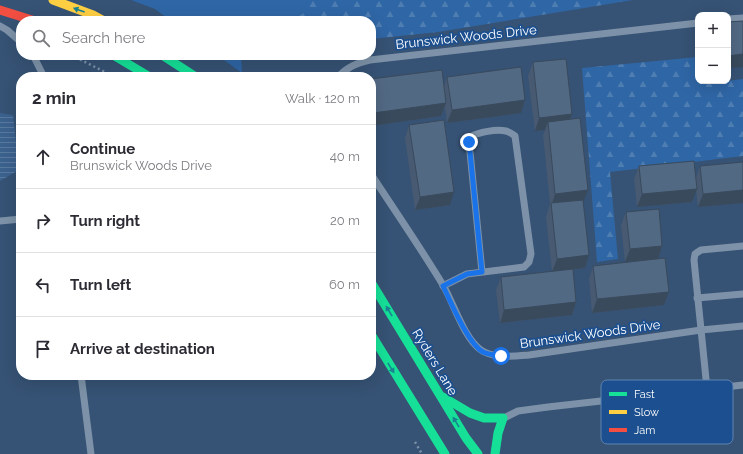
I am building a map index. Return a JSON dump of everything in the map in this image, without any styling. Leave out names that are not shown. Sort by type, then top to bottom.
[{"type":"main road","points":[[53,0],[95,16]]},
{"type":"main road","points":[[0,10],[19,16]]},
{"type":"main road","points":[[122,60],[142,72]]},
{"type":"main road","points":[[170,60],[189,72]]},
{"type":"main road","name":"Ryders Lane","points":[[376,290],[466,438],[478,454]]},
{"type":"main road","points":[[376,342],[445,454]]},
{"type":"main road","points":[[441,396],[470,413],[484,418],[503,418],[498,433],[495,454]]},
{"type":"lane","points":[[731,19],[743,18]]},
{"type":"lane","name":"Brunswick Woods Drive","points":[[376,59],[695,23]]},
{"type":"lane","points":[[0,26],[16,38]]},
{"type":"lane","points":[[36,60],[42,72]]},
{"type":"lane","name":"Brunswick Woods Drive","points":[[343,72],[356,63],[370,60]]},
{"type":"lane","points":[[443,286],[467,274],[482,272],[524,266],[529,262],[531,254],[515,136],[508,131],[476,134],[470,137],[469,142],[482,272]]},
{"type":"lane","name":"Brunswick Woods Drive","points":[[376,182],[443,286],[467,333],[475,345],[483,352],[513,356],[529,355],[701,330],[743,326]]},
{"type":"lane","points":[[0,221],[16,219]]},
{"type":"lane","points":[[706,380],[697,298],[694,260],[695,254],[702,250],[743,246]]},
{"type":"lane","points":[[697,298],[743,294]]},
{"type":"lane","points":[[82,380],[91,454]]},
{"type":"lane","points":[[733,386],[743,385]]},
{"type":"lane","points":[[503,418],[518,411],[601,401]]},
{"type":"path","points":[[81,60],[104,72]]},
{"type":"green space","points":[[131,0],[306,0],[308,11],[300,16],[164,16],[155,9]]},
{"type":"green space","points":[[306,0],[633,0],[438,32],[376,38],[376,16],[299,16],[307,11]]},
{"type":"green space","points":[[695,57],[695,84],[731,84],[731,80],[743,79],[743,156],[610,172],[618,259],[597,262],[582,68]]},
{"type":"green space","points":[[224,60],[241,60],[242,72]]},
{"type":"shaded area","points":[[0,113],[13,115],[16,142],[16,172],[0,181]]},
{"type":"building","points":[[743,21],[743,54],[731,56],[731,22]]},
{"type":"building","points":[[566,59],[572,114],[539,118],[533,62]]},
{"type":"building","points":[[521,67],[525,100],[452,110],[447,77]]},
{"type":"building","points":[[442,70],[446,103],[376,113],[376,78]]},
{"type":"building","points":[[580,118],[588,190],[555,194],[548,122]]},
{"type":"building","points":[[444,120],[454,192],[420,197],[409,125]]},
{"type":"building","points":[[694,161],[697,189],[642,194],[639,166]]},
{"type":"building","points":[[743,162],[743,190],[703,194],[700,166]]},
{"type":"building","points":[[583,200],[589,255],[557,259],[551,203]]},
{"type":"building","points":[[659,209],[662,246],[630,249],[626,212]]},
{"type":"building","points":[[665,258],[669,292],[597,299],[593,266]]},
{"type":"building","points":[[573,269],[576,302],[504,310],[501,277]]},
{"type":"traffic: fast","points":[[121,60],[142,72]]},
{"type":"traffic: fast","points":[[170,60],[188,72]]},
{"type":"traffic: fast","points":[[376,290],[466,438],[478,454]]},
{"type":"traffic: fast","points":[[376,342],[445,454]]},
{"type":"traffic: fast","points":[[443,397],[470,413],[484,418],[503,418],[498,433],[495,454]]},
{"type":"traffic: slow","points":[[53,0],[95,16]]},
{"type":"traffic: jam","points":[[0,10],[19,16]]},
{"type":"route","points":[[469,142],[482,272],[467,274],[443,286],[467,333],[475,345],[483,352],[501,356]]}]
